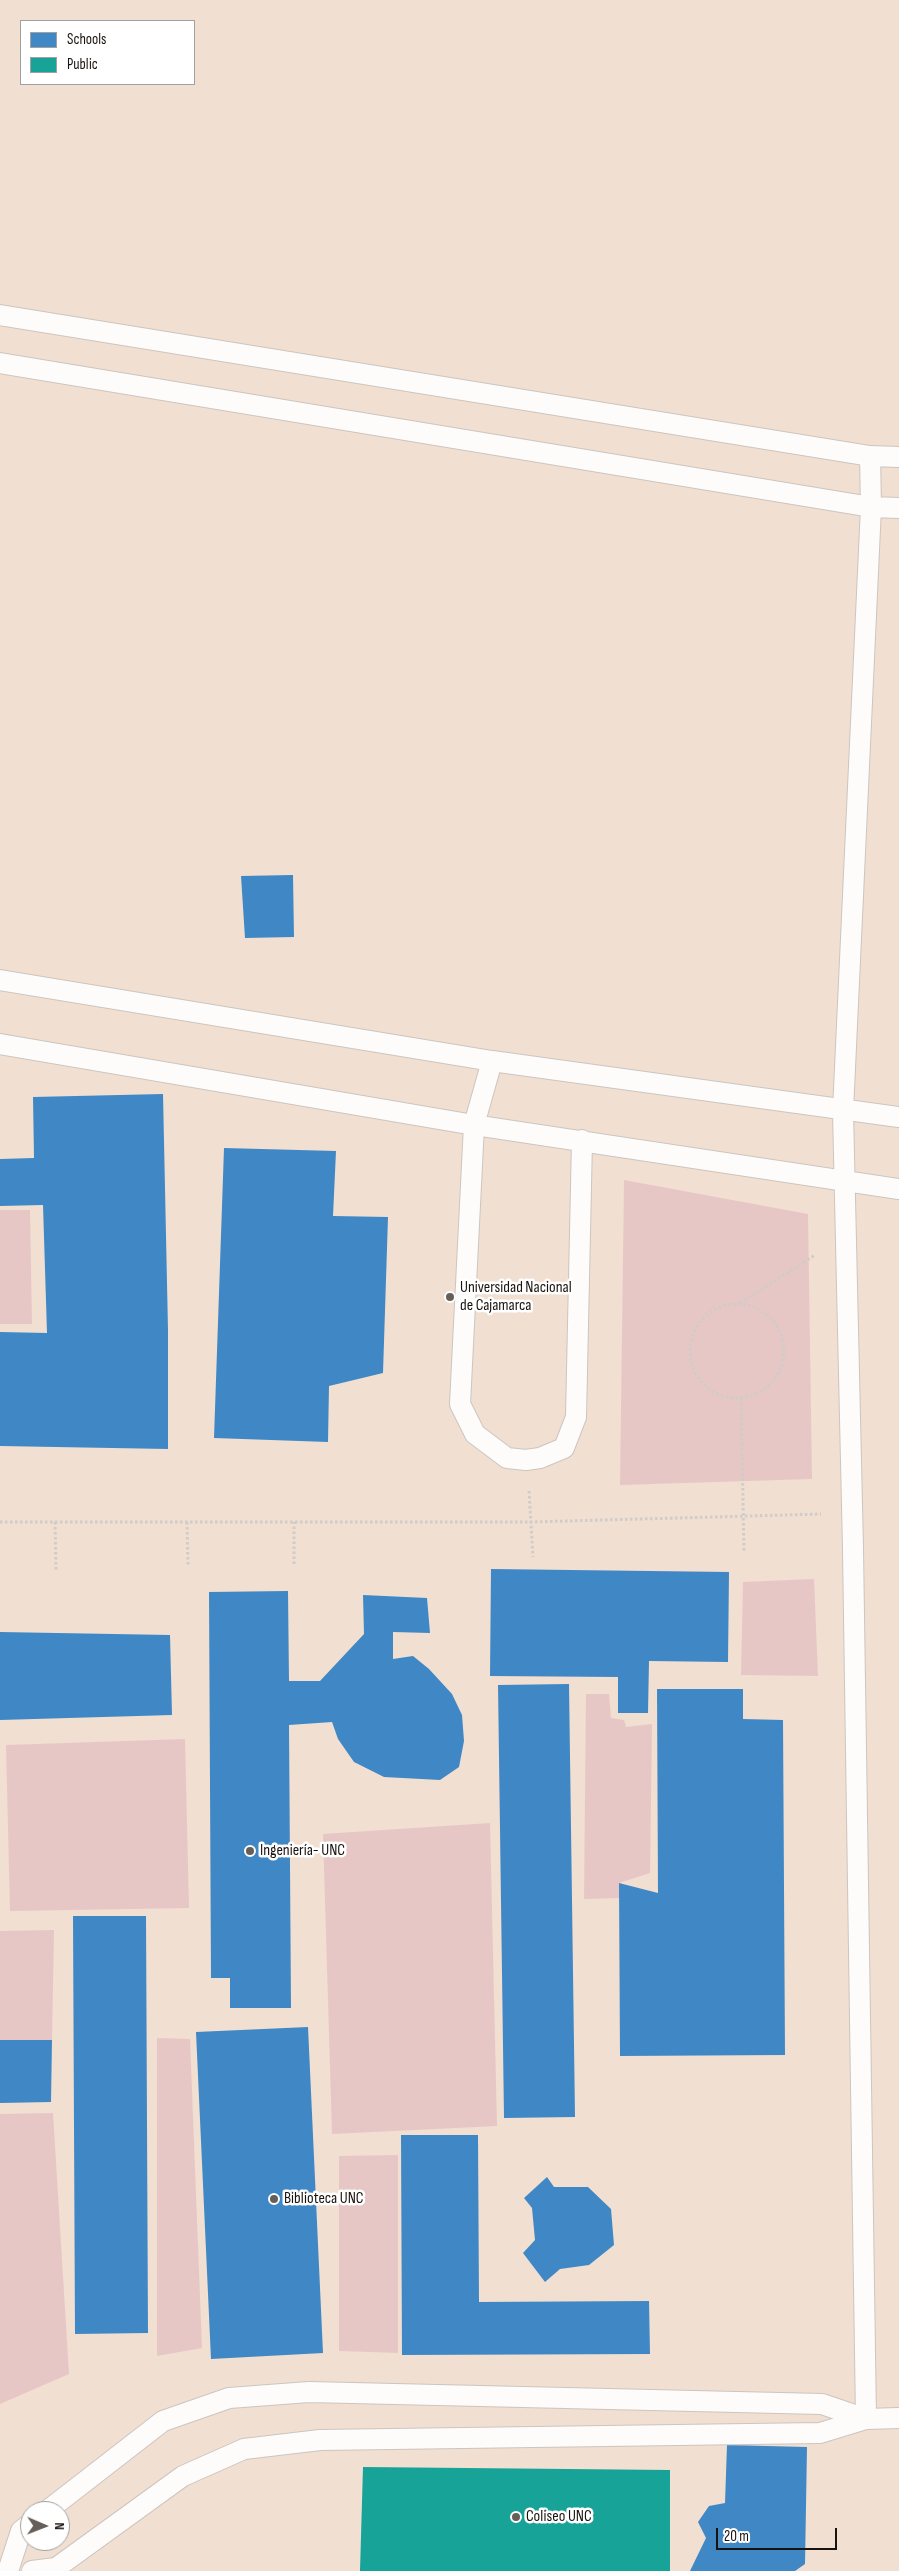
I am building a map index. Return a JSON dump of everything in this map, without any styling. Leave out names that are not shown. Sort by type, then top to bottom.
[{"type":"lane","points":[[0,315],[870,456],[899,457]]},
{"type":"lane","points":[[0,363],[871,507],[899,508]]},
{"type":"lane","points":[[866,2419],[845,1235],[846,1182],[843,1111],[871,507],[870,456]]},
{"type":"lane","points":[[0,980],[492,1061],[843,1111],[899,1117]]},
{"type":"lane","points":[[0,1044],[474,1124],[899,1189]]},
{"type":"lane","points":[[492,1061],[474,1124],[460,1404],[475,1434],[507,1458],[526,1460],[540,1458],[564,1448],[576,1417],[582,1140]]},
{"type":"lane","points":[[60,2501],[164,2421],[230,2398],[308,2392],[822,2404],[866,2419]]},
{"type":"lane","points":[[32,2571],[56,2568],[183,2476],[244,2449],[320,2440],[820,2433],[866,2419],[899,2418]]},
{"type":"lane","points":[[8,2571],[20,2534]]},
{"type":"path","points":[[740,1303],[845,1235]]},
{"type":"path","points":[[740,1303],[756,1307],[769,1316],[779,1330],[784,1345],[783,1362],[776,1377],[764,1389],[750,1397],[741,1398],[718,1395],[704,1385],[694,1372],[689,1356],[690,1340],[697,1324],[708,1312],[723,1305],[740,1303]]},
{"type":"path","points":[[741,1398],[744,1552]]},
{"type":"path","points":[[526,1460],[532,1522],[533,1557]]},
{"type":"path","points":[[0,1522],[532,1522],[851,1514]]},
{"type":"path","points":[[55,1522],[56,1570]]},
{"type":"path","points":[[186,1522],[188,1567]]},
{"type":"path","points":[[294,1522],[294,1564]]},
{"type":"shaded area","name":"Universidad Nacional de Cajamarca","points":[[0,0],[899,0],[899,2571],[0,2571]]},
{"type":"shaded area","points":[[624,1180],[808,1214],[812,1479],[620,1485]]},
{"type":"shaded area","points":[[0,1210],[30,1210],[32,1324],[0,1324]]},
{"type":"shaded area","points":[[814,1579],[818,1676],[741,1675],[743,1582]]},
{"type":"shaded area","points":[[586,1694],[609,1694],[611,1718],[624,1720],[626,1727],[652,1724],[650,1873],[619,1883],[620,1898],[584,1899]]},
{"type":"shaded area","points":[[185,1739],[189,1908],[10,1911],[6,1745]]},
{"type":"shaded area","points":[[490,1823],[497,2126],[332,2134],[323,1834]]},
{"type":"shaded area","points":[[54,1930],[52,2040],[0,2040],[0,1931]]},
{"type":"shaded area","points":[[157,2038],[190,2039],[202,2348],[157,2356]]},
{"type":"shaded area","points":[[53,2113],[69,2374],[0,2404],[0,2114]]},
{"type":"shaded area","points":[[398,2155],[398,2353],[339,2351],[339,2156]]},
{"type":"building: Schools","points":[[293,875],[294,937],[245,938],[241,876]]},
{"type":"building: Schools","points":[[163,1094],[168,1330],[168,1449],[0,1446],[0,1332],[47,1333],[43,1205],[0,1206],[0,1159],[34,1158],[33,1097]]},
{"type":"building: Schools","points":[[224,1148],[336,1151],[333,1216],[388,1217],[383,1373],[329,1386],[328,1442],[214,1438]]},
{"type":"building: Schools","points":[[491,1569],[729,1572],[728,1662],[649,1661],[648,1713],[618,1713],[618,1677],[490,1676]]},
{"type":"building: Schools","name":"Ingeniería- UNC","points":[[288,1591],[289,1681],[320,1681],[364,1634],[363,1595],[427,1598],[430,1633],[393,1632],[393,1659],[413,1656],[429,1669],[452,1694],[462,1715],[464,1741],[459,1767],[440,1780],[384,1777],[354,1762],[338,1739],[332,1722],[289,1725],[291,2008],[230,2008],[230,1978],[211,1978],[209,1592]]},
{"type":"building: Schools","points":[[0,1632],[170,1635],[172,1715],[0,1720]]},
{"type":"building: Schools","points":[[569,1684],[575,2117],[504,2118],[498,1685]]},
{"type":"building: Schools","points":[[657,1689],[743,1689],[743,1719],[783,1720],[785,2055],[620,2056],[619,1883],[658,1893]]},
{"type":"building: Schools","points":[[73,1916],[146,1916],[148,2333],[75,2334]]},
{"type":"building: Schools","points":[[308,2027],[323,2353],[211,2359],[196,2032]]},
{"type":"building: Schools","points":[[0,2040],[52,2040],[51,2102],[0,2103]]},
{"type":"building: Schools","points":[[401,2135],[478,2135],[479,2302],[649,2301],[650,2354],[402,2355]]},
{"type":"building: Schools","points":[[547,2177],[554,2187],[588,2187],[611,2209],[614,2245],[589,2265],[560,2269],[545,2282],[523,2253],[535,2240],[532,2208],[524,2198]]},
{"type":"building: Schools","points":[[727,2445],[807,2447],[805,2564],[795,2571],[690,2571],[706,2538],[698,2522],[709,2506],[725,2503]]},
{"type":"building: Public","name":"Coliseo UNC","points":[[363,2467],[670,2470],[670,2571],[360,2571]]},
{"type":"place","name":"Universidad Nacional de Cajamarca","points":[[450,1297]]},
{"type":"place","name":"Ingeniería- UNC","points":[[250,1851]]},
{"type":"place","name":"Biblioteca UNC","points":[[274,2199]]},
{"type":"place","name":"Coliseo UNC","points":[[516,2517]]}]
